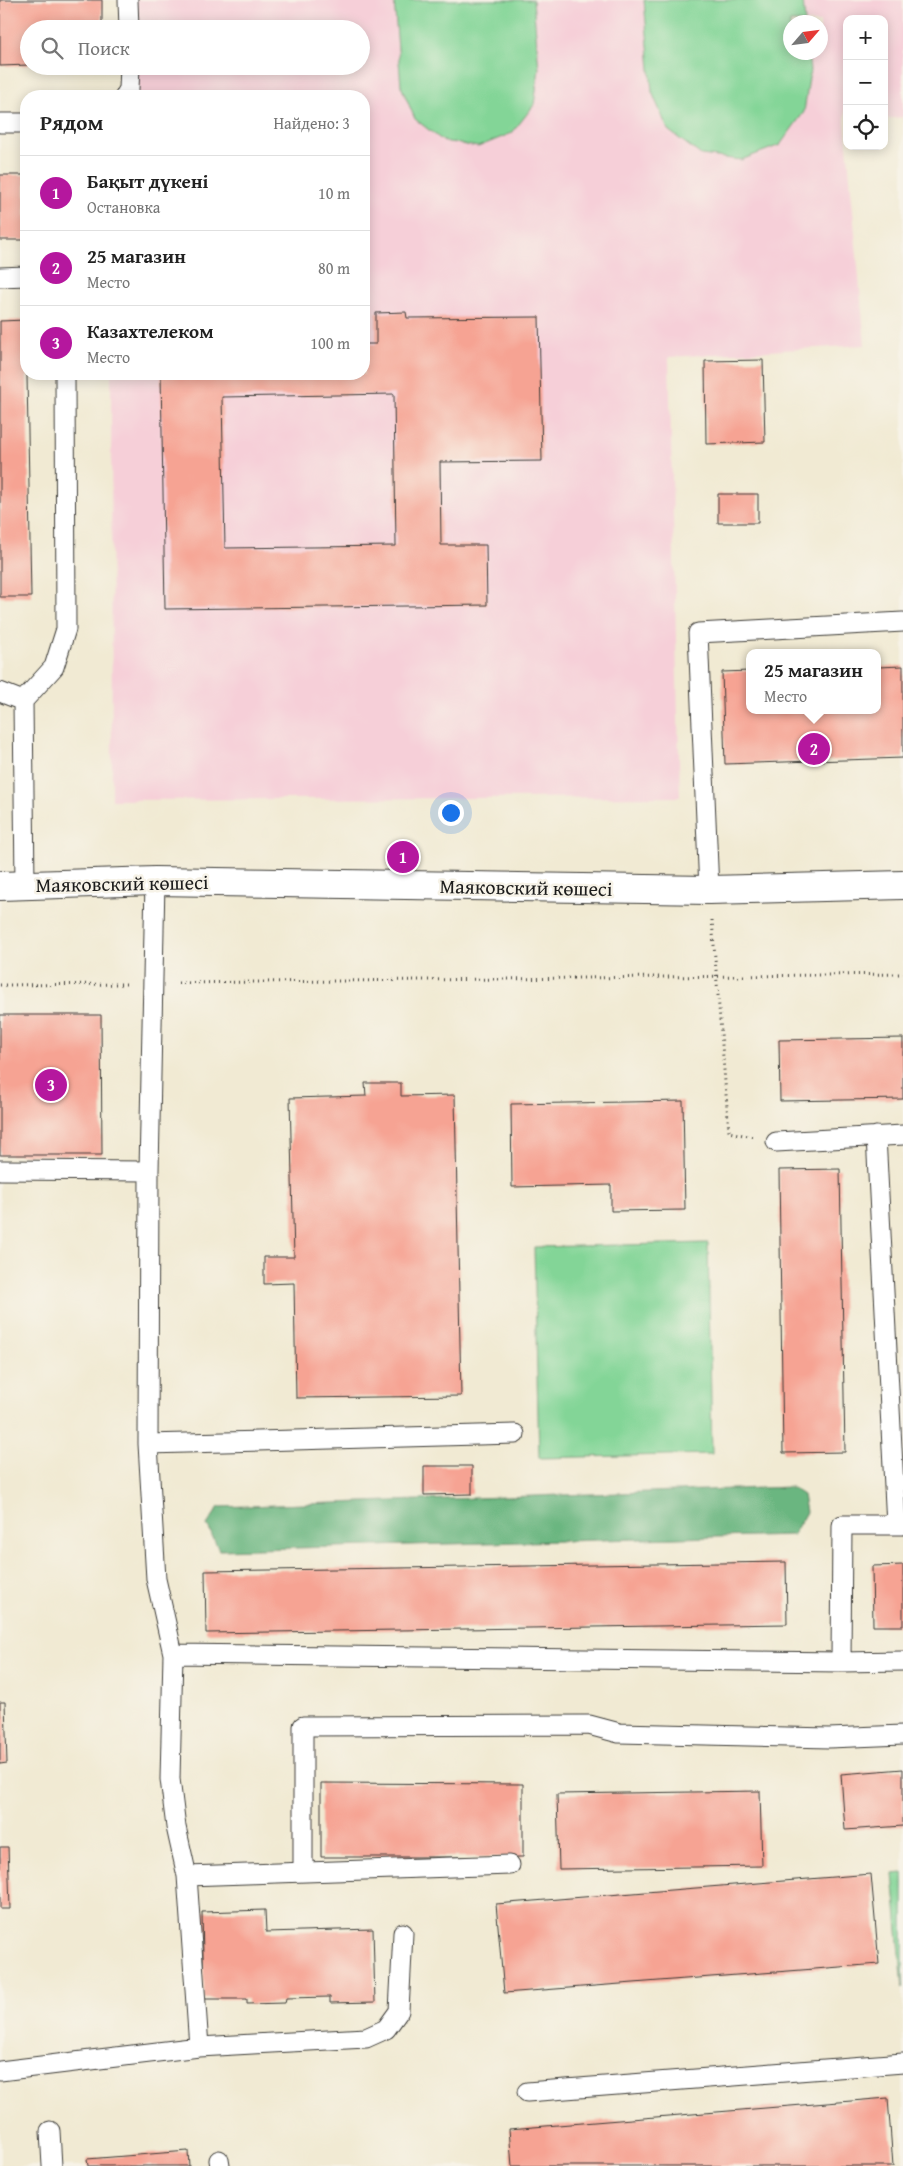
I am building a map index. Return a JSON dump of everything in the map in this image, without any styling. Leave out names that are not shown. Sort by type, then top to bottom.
[{"type":"street","name":"Маяковский көшесі","points":[[13,886],[154,881],[709,890],[903,885]]},
{"type":"lane","points":[[128,0],[129,20]]},
{"type":"lane","points":[[128,90],[130,75]]},
{"type":"lane","points":[[0,123],[20,123]]},
{"type":"lane","points":[[0,277],[20,276]]},
{"type":"lane","points":[[13,886],[23,701],[54,667],[66,630],[65,380]]},
{"type":"lane","points":[[709,890],[698,633],[903,622]]},
{"type":"lane","points":[[0,692],[23,701]]},
{"type":"lane","points":[[154,881],[148,1171],[148,1444],[156,1579],[173,1654],[170,1779],[176,1827],[187,1876],[199,2047]]},
{"type":"lane","points":[[776,1142],[903,1135]]},
{"type":"lane","points":[[840,1662],[842,1525],[900,1525],[876,1136]]},
{"type":"lane","points":[[0,1170],[148,1171]]},
{"type":"lane","points":[[148,1444],[515,1434]]},
{"type":"lane","points":[[173,1654],[840,1662],[903,1660]]},
{"type":"lane","points":[[303,1872],[303,1726],[589,1725],[619,1733],[829,1738],[903,1735]]},
{"type":"lane","points":[[187,1876],[510,1865]]},
{"type":"lane","points":[[0,2071],[199,2047],[366,2038],[386,2029],[399,2011],[403,1934]]},
{"type":"lane","points":[[527,2092],[903,2063]]},
{"type":"lane","points":[[50,2131],[52,2166]]},
{"type":"path","points":[[709,890],[718,977],[729,1132],[776,1142]]},
{"type":"path","points":[[0,985],[903,974]]},
{"type":"shaded area","points":[[135,0],[903,0],[903,117],[888,119],[888,15],[843,15],[843,150],[848,150],[865,345],[669,357],[680,797],[112,800],[111,380],[370,380],[370,90],[135,90],[135,75],[370,75],[370,20],[135,20]]},
{"type":"green space","points":[[394,0],[533,0],[539,69],[534,105],[512,133],[478,147],[443,141],[415,119],[401,86]]},
{"type":"green space","points":[[644,0],[803,0],[804,15],[783,15],[783,60],[809,60],[810,71],[804,112],[780,145],[741,160],[701,155],[668,130],[652,92]]},
{"type":"green space","points":[[708,1243],[712,1454],[539,1458],[534,1247]]},
{"type":"green space","points":[[791,1487],[803,1495],[806,1512],[793,1535],[219,1550],[207,1525],[219,1507]]},
{"type":"green space","points":[[903,1873],[903,1988],[893,1874]]},
{"type":"building","points":[[0,0],[102,0],[102,20],[20,20],[20,65],[0,66]]},
{"type":"building","points":[[0,175],[20,175],[20,240],[0,240]]},
{"type":"building","points":[[406,312],[407,318],[539,317],[542,461],[440,462],[441,545],[486,545],[487,605],[165,609],[161,380],[370,380],[370,344],[376,344],[376,313]],"holes":[[[394,394],[396,546],[225,548],[222,397]]]},
{"type":"building","points":[[20,320],[20,380],[27,380],[31,597],[0,597],[0,321]]},
{"type":"building","points":[[763,360],[765,442],[706,444],[705,361]]},
{"type":"building","points":[[718,494],[758,494],[758,523],[718,523]]},
{"type":"building","points":[[903,666],[903,758],[725,764],[722,672],[746,671],[746,714],[881,714],[881,667]]},
{"type":"building","points":[[0,1015],[101,1015],[102,1155],[0,1155]]},
{"type":"building","points":[[903,1038],[903,1099],[780,1101],[779,1040]]},
{"type":"building","points":[[365,1083],[401,1083],[401,1096],[455,1095],[461,1396],[296,1398],[294,1283],[264,1284],[264,1257],[294,1257],[290,1098],[366,1096]]},
{"type":"building","points":[[683,1101],[685,1210],[611,1211],[611,1185],[512,1187],[511,1104]]},
{"type":"building","points":[[840,1169],[845,1452],[783,1453],[779,1170]]},
{"type":"building","points":[[424,1466],[472,1466],[472,1494],[424,1495]]},
{"type":"building","points":[[786,1562],[787,1624],[206,1633],[205,1571]]},
{"type":"building","points":[[903,1565],[903,1626],[873,1626],[872,1566]]},
{"type":"building","points":[[0,1702],[5,1702],[7,1763],[0,1764]]},
{"type":"building","points":[[903,1769],[903,1826],[845,1830],[841,1774]]},
{"type":"building","points":[[321,1783],[523,1784],[523,1857],[321,1857]]},
{"type":"building","points":[[760,1791],[762,1866],[559,1869],[557,1794]]},
{"type":"building","points":[[0,1847],[8,1847],[10,1909],[0,1909]]},
{"type":"building","points":[[871,1874],[879,1964],[504,1993],[496,1904]]},
{"type":"building","points":[[265,1910],[266,1932],[373,1929],[375,2002],[330,2003],[330,1997],[286,1998],[285,2003],[247,2004],[247,1999],[204,1999],[202,1912]]},
{"type":"building","points":[[888,2098],[893,2166],[512,2166],[509,2129]]},
{"type":"building","points":[[188,2151],[189,2166],[88,2166],[87,2159]]},
{"type":"place","name":"25 магазин","points":[[814,749]]},
{"type":"place","name":"Бақыт дүкені","points":[[403,857]]},
{"type":"place","name":"Казахтелеком","points":[[51,1085]]}]
